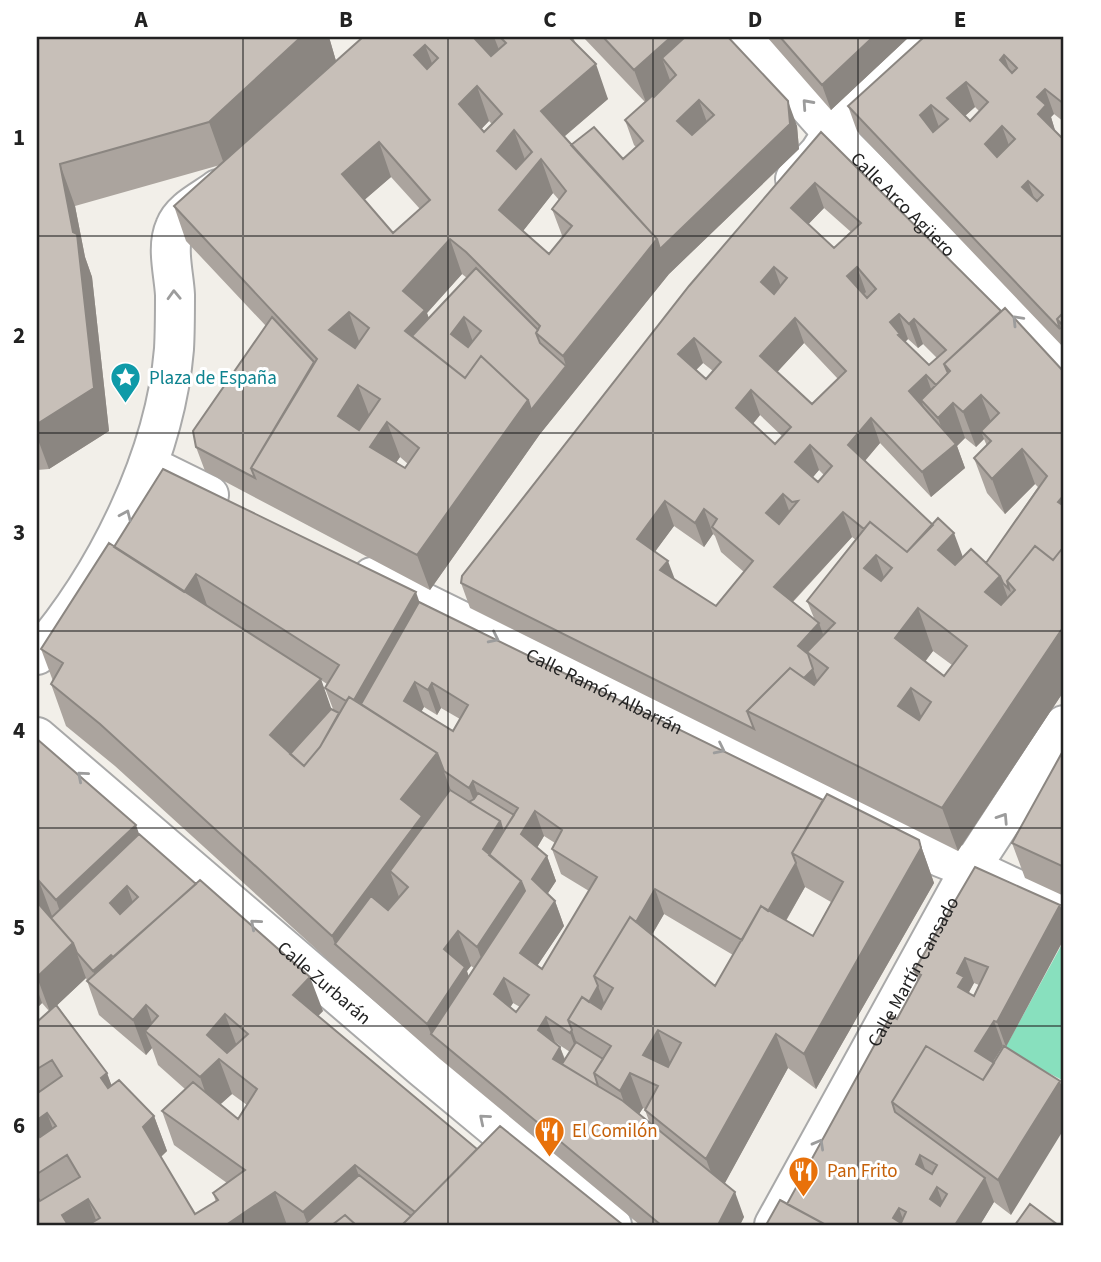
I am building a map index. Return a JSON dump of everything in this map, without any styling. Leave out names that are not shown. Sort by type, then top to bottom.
[{"type":"street","name":"Calle Arco Agüero","points":[[747,37],[832,133],[1064,369]]},
{"type":"street","points":[[773,203],[819,153],[832,133],[934,37]]},
{"type":"street","points":[[37,655],[86,587],[120,528],[148,465],[174,350],[175,295],[171,244],[175,226],[185,212],[219,189],[239,171]]},
{"type":"street","points":[[148,465],[234,508]]},
{"type":"street","name":"Calle Ramón Albarrán","points":[[344,563],[940,857],[1064,911]]},
{"type":"street","points":[[442,612],[466,580]]},
{"type":"street","name":"Calle Martín Cansado","points":[[774,1225],[970,869],[1064,725]]},
{"type":"street","name":"Calle Zurbarán","points":[[37,737],[423,1068],[612,1225]]},
{"type":"green space","points":[[1061,946],[1064,948],[1064,1081],[1004,1050]]},
{"type":"building","points":[[37,37],[301,37],[209,122],[60,164],[73,232],[77,234],[94,388],[37,424]]},
{"type":"building","points":[[363,37],[478,37],[475,39],[491,56],[506,43],[500,37],[569,37],[596,64],[541,111],[657,239],[563,356],[536,333],[540,326],[450,239],[403,291],[425,310],[405,331],[465,378],[481,356],[528,400],[417,555],[251,468],[317,359],[174,206]],"holes":[[[425,45],[438,58],[427,69],[414,55]],[[477,86],[502,114],[484,132],[459,104]],[[514,130],[532,152],[516,169],[497,151]],[[379,142],[430,200],[393,233],[342,174]],[[541,159],[566,191],[552,209],[572,226],[549,254],[499,210]],[[349,312],[369,328],[355,348],[329,330]],[[358,385],[380,399],[359,430],[338,416]],[[387,422],[419,448],[405,468],[370,447]]]},
{"type":"building","points":[[603,37],[671,37],[634,70]]},
{"type":"building","points":[[685,37],[728,37],[788,101],[790,124],[660,249],[657,239],[571,145],[594,127],[623,159],[643,141],[625,120],[676,75],[662,58]],"holes":[[[699,100],[714,115],[692,135],[677,121]]]},
{"type":"building","points":[[780,37],[873,37],[822,85]]},
{"type":"building","points":[[924,37],[1064,37],[1064,104],[1045,89],[1037,97],[1046,105],[1038,114],[1064,140],[1064,312],[1057,319],[1060,329],[848,106]],"holes":[[[1004,55],[1017,68],[1012,73],[1000,60]],[[966,82],[988,102],[970,121],[947,98]],[[931,105],[948,119],[933,132],[920,115]],[[1002,126],[1015,139],[997,157],[985,144]],[[1028,181],[1043,195],[1037,201],[1022,187]]]},
{"type":"building","points":[[821,132],[1001,311],[944,364],[948,373],[936,385],[926,375],[909,391],[956,444],[922,472],[871,418],[848,445],[933,525],[907,552],[870,522],[864,529],[843,512],[774,587],[819,623],[798,646],[808,654],[813,669],[804,678],[790,668],[747,711],[754,729],[461,583],[462,576],[689,286]],"holes":[[[815,183],[861,223],[834,248],[791,208]],[[774,267],[787,278],[774,294],[761,282]],[[857,267],[876,289],[867,298],[847,276]],[[899,314],[909,324],[914,319],[946,350],[929,365],[898,335],[900,334],[890,322]],[[795,318],[846,371],[812,404],[760,356]],[[694,338],[721,362],[706,379],[678,354]],[[751,390],[791,427],[775,444],[736,408]],[[810,445],[832,466],[818,482],[795,462]],[[783,494],[792,502],[798,501],[779,524],[766,513]],[[665,501],[695,523],[704,509],[717,519],[712,527],[753,561],[716,606],[660,570],[668,561],[637,539]]]},
{"type":"building","points":[[476,268],[538,330],[536,333],[540,343],[566,366],[531,410],[528,400],[481,356],[465,378],[412,336]],"holes":[[[464,317],[481,331],[468,347],[451,334]]]},
{"type":"building","points":[[1005,308],[1064,372],[1064,495],[1058,502],[1064,506],[1064,552],[1061,550],[1053,560],[1035,546],[1007,581],[1009,589],[986,563],[1047,476],[1022,449],[992,479],[974,458],[991,441],[981,431],[999,413],[981,395],[963,412],[953,403],[938,418],[921,400],[950,371],[944,364]]},
{"type":"building","points":[[1064,312],[1064,327],[1057,319]]},
{"type":"building","points":[[272,317],[314,362],[251,468],[255,478],[196,447],[193,431]]},
{"type":"building","points":[[163,469],[416,592],[354,700],[349,697],[346,701],[325,688],[339,665],[196,574],[184,592],[114,547]]},
{"type":"building","points":[[938,518],[954,533],[938,550],[955,565],[971,549],[1000,576],[985,592],[1001,605],[1015,590],[1007,581],[1035,546],[1053,560],[1061,550],[1064,552],[1064,626],[942,808],[747,711],[790,668],[814,685],[828,668],[807,652],[835,623],[807,601],[870,522],[907,552]],"holes":[[[876,555],[892,568],[881,581],[864,568]],[[918,608],[967,646],[944,676],[895,638]],[[911,688],[931,702],[919,720],[898,706]]]},
{"type":"building","points":[[109,543],[321,679],[270,735],[304,766],[320,747],[349,697],[437,753],[401,799],[422,816],[332,936],[100,724],[51,684],[63,663],[41,649]]},
{"type":"building","points":[[419,602],[823,800],[792,853],[796,863],[768,911],[761,906],[742,940],[655,889],[636,922],[630,917],[594,976],[598,986],[589,1002],[582,997],[568,1020],[572,1030],[570,1033],[546,1017],[538,1030],[560,1047],[553,1059],[623,1101],[735,1192],[718,1225],[661,1225],[431,1034],[525,891],[521,881],[489,855],[518,808],[473,781],[469,788],[444,771],[437,753],[361,704]],"holes":[[[415,682],[428,690],[432,683],[468,705],[453,731],[404,701]],[[535,811],[562,830],[552,849],[597,877],[542,969],[520,953],[555,901],[532,879],[547,856],[521,834]],[[504,978],[529,995],[516,1012],[494,994]]]},
{"type":"building","points":[[331,709],[339,713],[320,747],[304,766],[290,754]]},
{"type":"building","points":[[37,739],[136,825],[56,900],[39,881],[37,883]]},
{"type":"building","points":[[1064,749],[1064,867],[1012,843]]},
{"type":"building","points":[[450,790],[500,821],[483,849],[521,881],[477,947],[458,931],[444,949],[465,967],[427,1024],[335,944],[371,896],[388,910],[408,887],[390,871]]},
{"type":"building","points":[[478,793],[514,815],[503,832],[500,821],[469,802]]},
{"type":"building","points":[[827,794],[919,840],[921,848],[804,1054],[776,1034],[706,1159],[645,1110],[658,1086],[630,1073],[620,1091],[594,1073],[611,1046],[568,1020],[582,997],[601,1009],[613,988],[594,976],[630,917],[715,986],[761,906],[813,936],[843,882],[792,853]],"holes":[[[658,1030],[681,1043],[668,1067],[643,1055]]]},
{"type":"building","points":[[139,834],[196,884],[113,957],[111,955],[93,971],[51,918]],"holes":[[[127,886],[138,897],[120,914],[110,903]]]},
{"type":"building","points":[[975,867],[1060,905],[997,1022],[994,1021],[975,1051],[994,1063],[983,1080],[926,1046],[892,1102],[895,1112],[985,1178],[955,1225],[826,1225],[787,1204],[891,1015],[897,1019],[921,975],[914,971]],"holes":[[[965,958],[988,967],[974,996],[958,987],[964,977],[957,973]],[[920,1155],[937,1165],[932,1174],[916,1164]],[[937,1187],[947,1194],[940,1206],[930,1199]],[[899,1208],[906,1212],[901,1223],[893,1218]]]},
{"type":"building","points":[[200,880],[310,977],[293,995],[477,1149],[415,1212],[355,1165],[303,1212],[275,1192],[226,1225],[88,1225],[100,1218],[88,1199],[62,1215],[68,1225],[37,1225],[37,1196],[40,1201],[80,1177],[67,1155],[37,1174],[37,1132],[40,1137],[56,1126],[47,1113],[37,1120],[37,1088],[39,1092],[62,1076],[52,1060],[37,1069],[37,1022],[56,1005],[107,1073],[101,1078],[108,1088],[119,1080],[154,1116],[143,1127],[195,1214],[218,1200],[213,1193],[245,1170],[162,1111],[193,1082],[238,1119],[257,1089],[219,1059],[200,1077],[145,1031],[158,1016],[146,1005],[133,1020],[87,981]],"holes":[[[225,1014],[248,1034],[227,1053],[207,1035]]]},
{"type":"building","points":[[37,902],[73,943],[37,977]]},
{"type":"building","points":[[576,1042],[603,1059],[594,1073],[598,1086],[562,1064]]},
{"type":"building","points":[[926,1046],[983,1080],[1004,1046],[1060,1081],[998,1180],[892,1102]]},
{"type":"building","points":[[500,1126],[623,1225],[402,1225]]},
{"type":"building","points":[[359,1175],[411,1216],[402,1225],[356,1225],[345,1215],[332,1225],[304,1225]]},
{"type":"building","points":[[780,1200],[826,1225],[766,1225]]},
{"type":"building","points":[[1030,1204],[1058,1225],[1015,1225]]},
{"type":"building","points":[[345,1215],[356,1225],[332,1225]]},
{"type":"place","name":"Plaza de España","points":[[126,405]]},
{"type":"place","name":"El Comilón","points":[[549,1158]]},
{"type":"place","name":"Pan Frito","points":[[804,1198]]}]
